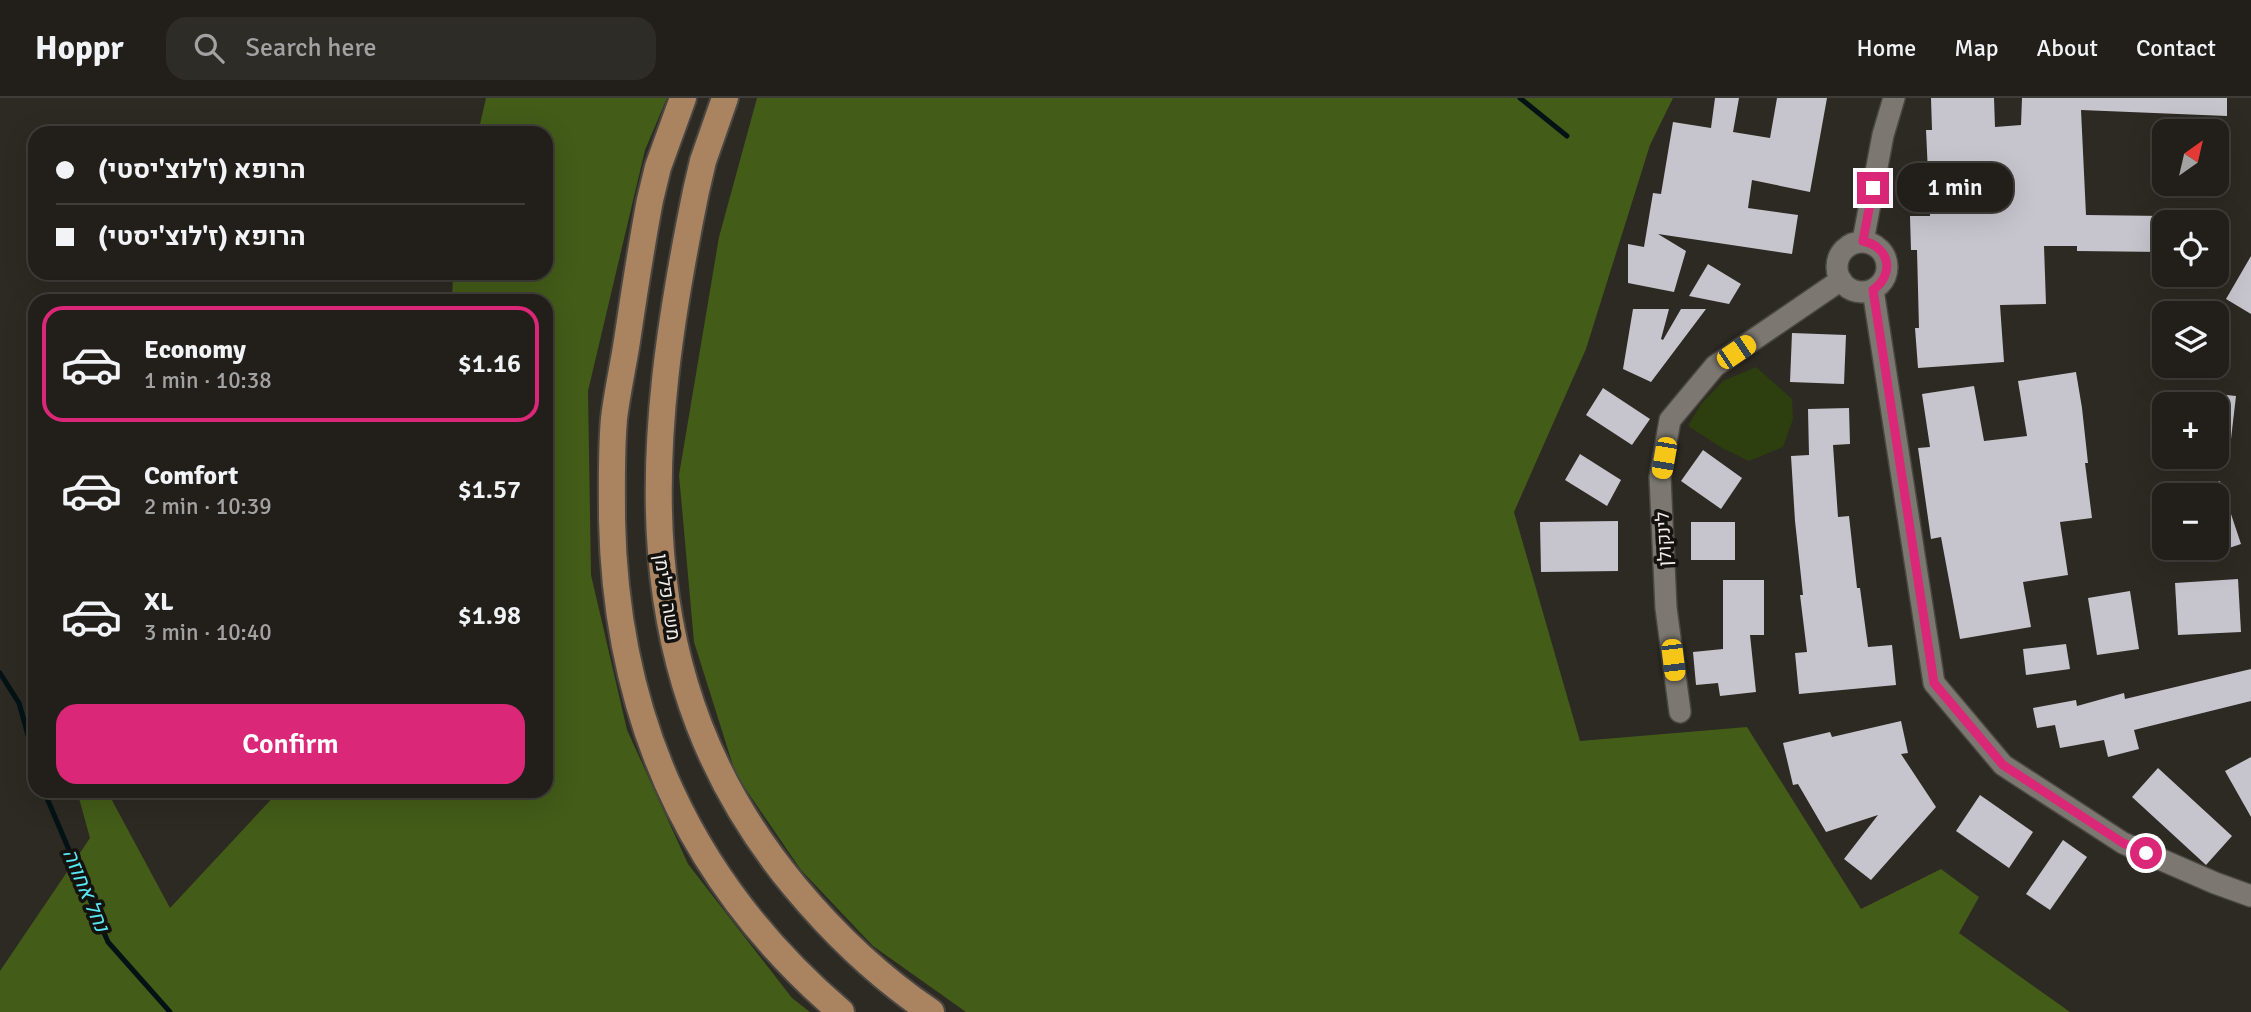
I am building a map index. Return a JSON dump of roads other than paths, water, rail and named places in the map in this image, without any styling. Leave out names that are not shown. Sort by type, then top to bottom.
[{"type":"main road","points":[[683,98],[658,167],[650,200],[614,420],[614,562],[625,650],[645,730],[664,778],[701,848],[719,878],[776,949],[841,1012]]},
{"type":"main road","name":"משה פלימן","points":[[725,98],[695,191],[661,407],[659,533],[670,628],[690,703],[707,747],[759,841],[837,935],[885,978],[931,1012]]},
{"type":"street","points":[[1863,241],[1883,135],[1894,98]]},
{"type":"street","points":[[1863,241],[1880,248],[1888,264],[1885,277],[1873,290],[1864,292],[1855,291],[1841,280],[1837,264],[1845,248],[1863,241]]},
{"type":"street","name":"לינקולן","points":[[1680,712],[1666,608],[1660,477],[1670,420],[1715,366],[1841,280]]},
{"type":"street","points":[[1873,290],[1934,683],[2003,765],[2123,843],[2251,896]]},
{"type":"waterway","points":[[1520,98],[1567,136]]},
{"type":"waterway","name":"נחל אחוזה","points":[[0,673],[19,703],[28,735]]},
{"type":"waterway","name":"נחל אחוזה","points":[[47,798],[108,942],[170,1012]]}]
